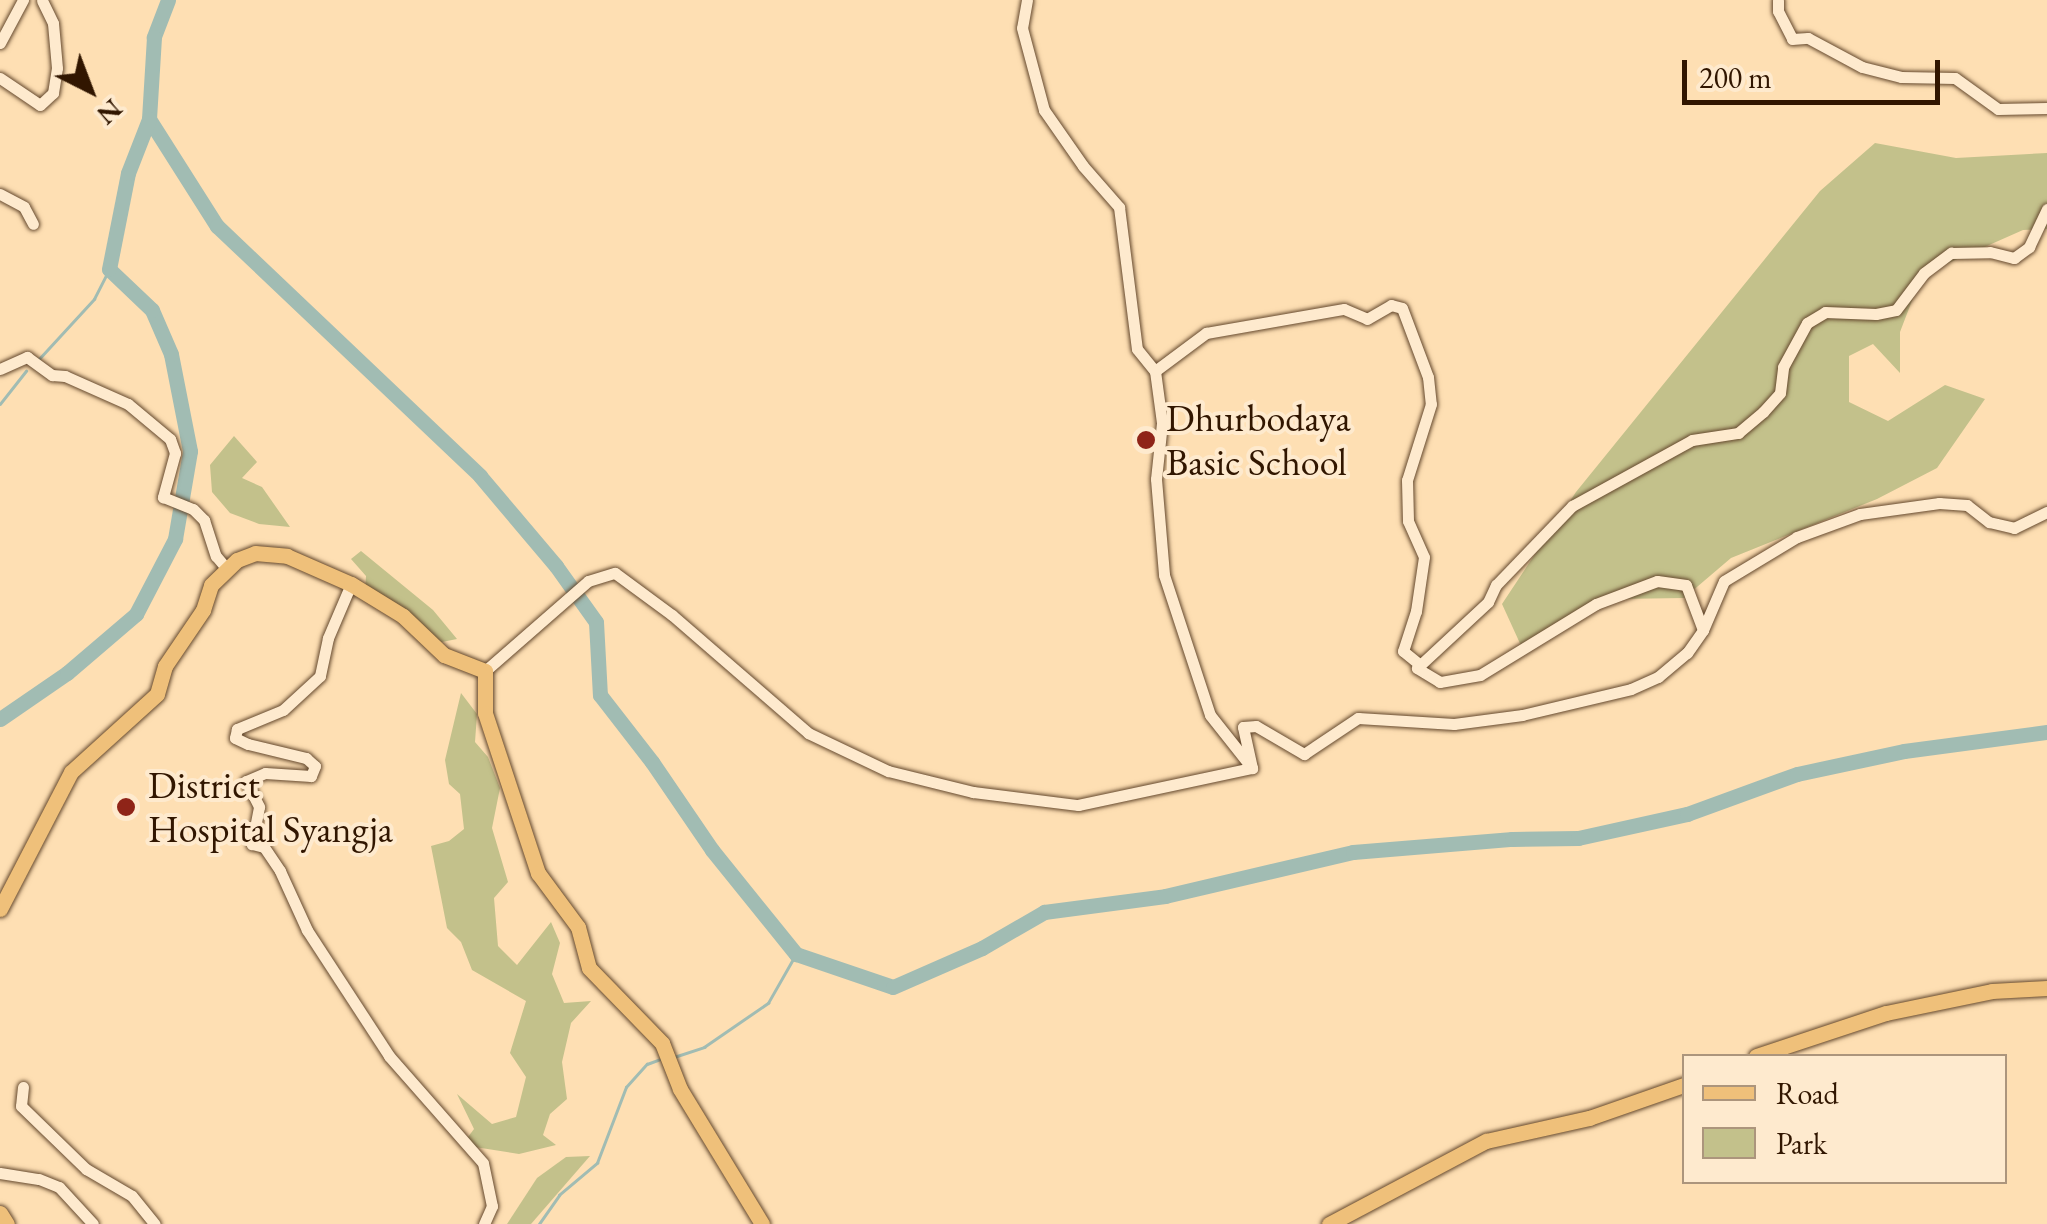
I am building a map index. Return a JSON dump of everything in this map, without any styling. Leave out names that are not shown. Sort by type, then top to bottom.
[{"type":"main road","points":[[0,909],[71,772],[157,694],[165,666],[203,610],[211,585],[227,568],[255,553],[287,556],[351,584],[403,616],[444,655],[487,668],[485,713],[538,872],[578,927],[590,968],[662,1043],[673,1070],[762,1224]]},
{"type":"main road","points":[[1762,1054],[1886,1012],[1992,991],[2047,988]]},
{"type":"main road","points":[[1329,1224],[1486,1141],[1589,1118],[1682,1086]]},
{"type":"main road","points":[[0,1213],[6,1224]]},
{"type":"street","points":[[0,43],[20,6],[4,0]]},
{"type":"street","points":[[0,78],[40,105],[53,94],[57,68],[53,23],[42,0]]},
{"type":"street","points":[[1027,0],[1022,28],[1044,110],[1119,207],[1137,349],[1156,371],[1162,423],[1156,479],[1164,575],[1210,715],[1252,768]]},
{"type":"street","points":[[1778,0],[1778,12],[1792,39],[1808,38],[1862,67],[1901,77],[1954,78],[1998,109],[2047,108]]},
{"type":"street","points":[[0,194],[24,207],[33,224]]},
{"type":"street","points":[[1703,630],[1686,585],[1657,581],[1596,604],[1480,674],[1440,682],[1425,677],[1417,668],[1488,602],[1496,585],[1572,506],[1692,440],[1738,433],[1762,412],[1780,393],[1783,367],[1807,322],[1825,312],[1876,314],[1896,310],[1924,273],[1951,253],[1990,252],[2014,258],[2029,247],[2047,209]]},
{"type":"street","points":[[1156,371],[1206,333],[1344,309],[1366,320],[1391,305],[1402,308],[1428,376],[1431,404],[1407,480],[1408,521],[1424,556],[1416,611],[1404,652],[1420,664]]},
{"type":"street","points":[[0,369],[27,358],[52,375],[65,376],[128,404],[175,447],[163,497],[193,509],[204,520],[216,556],[227,568]]},
{"type":"street","points":[[1252,768],[1243,727],[1256,726],[1304,754],[1358,718],[1454,724],[1522,715],[1631,689],[1658,676],[1687,653],[1703,630],[1724,581],[1797,537],[1860,514],[1940,502],[1967,505],[1989,522],[2014,528],[2047,512]]},
{"type":"street","points":[[487,668],[588,581],[615,573],[672,616],[808,733],[888,771],[973,792],[1078,805],[1252,768]]},
{"type":"street","points":[[351,584],[328,638],[320,676],[283,710],[237,729],[236,738],[248,744],[306,758],[316,766],[310,776],[265,774],[246,781],[259,806],[252,844],[264,847],[280,871],[307,930],[388,1056],[483,1164],[492,1206],[484,1224]]},
{"type":"street","points":[[23,1087],[21,1106],[86,1169],[132,1196],[155,1224]]},
{"type":"street","points":[[0,1173],[39,1179],[59,1187],[93,1224]]},
{"type":"green space","points":[[1875,143],[1956,158],[2047,153],[2047,229],[2023,230],[1944,265],[1918,285],[1900,332],[1900,373],[1873,344],[1849,356],[1849,402],[1888,421],[1945,385],[1985,399],[1937,468],[1877,499],[1731,558],[1684,598],[1617,599],[1523,650],[1502,604],[1576,492],[1820,191]]},
{"type":"green space","points":[[234,436],[257,462],[242,478],[262,487],[290,527],[259,524],[230,513],[212,492],[210,465]]},
{"type":"green space","points":[[361,551],[433,610],[457,639],[437,643],[365,591],[366,576],[351,559]]},
{"type":"green space","points":[[461,693],[477,714],[475,742],[488,757],[500,788],[492,828],[508,882],[494,898],[498,946],[517,965],[551,922],[560,943],[552,974],[564,1003],[591,1001],[571,1023],[562,1062],[567,1099],[550,1114],[543,1135],[556,1145],[519,1154],[462,1145],[474,1129],[457,1094],[492,1124],[516,1117],[526,1077],[510,1053],[526,1001],[472,970],[461,942],[447,928],[431,846],[449,841],[464,829],[460,794],[449,784],[445,760]]},
{"type":"green space","points":[[590,1156],[531,1224],[507,1224],[537,1178],[566,1157]]},
{"type":"waterway","points":[[168,0],[154,37],[149,119],[217,226],[480,476],[556,566],[596,622],[600,695],[712,850],[796,954],[893,987],[982,948],[1044,912],[1165,896],[1353,852],[1512,839],[1578,838],[1687,814],[1797,774],[1904,751],[2047,732]]},
{"type":"waterway","points":[[0,719],[67,673],[136,614],[175,539],[190,451],[171,354],[152,310],[109,269],[128,173],[149,119]]},
{"type":"waterway","points":[[38,360],[94,299],[109,269]]},
{"type":"waterway","points":[[0,404],[26,371]]},
{"type":"waterway","points":[[674,1057],[704,1047],[768,1003],[796,954]]},
{"type":"waterway","points":[[539,1224],[559,1195],[597,1163],[626,1087],[647,1064],[661,1059]]},
{"type":"place","name":"Dhurbodaya Basic School","points":[[1146,440]]},
{"type":"place","name":"District Hospital Syangja","points":[[126,807]]}]
